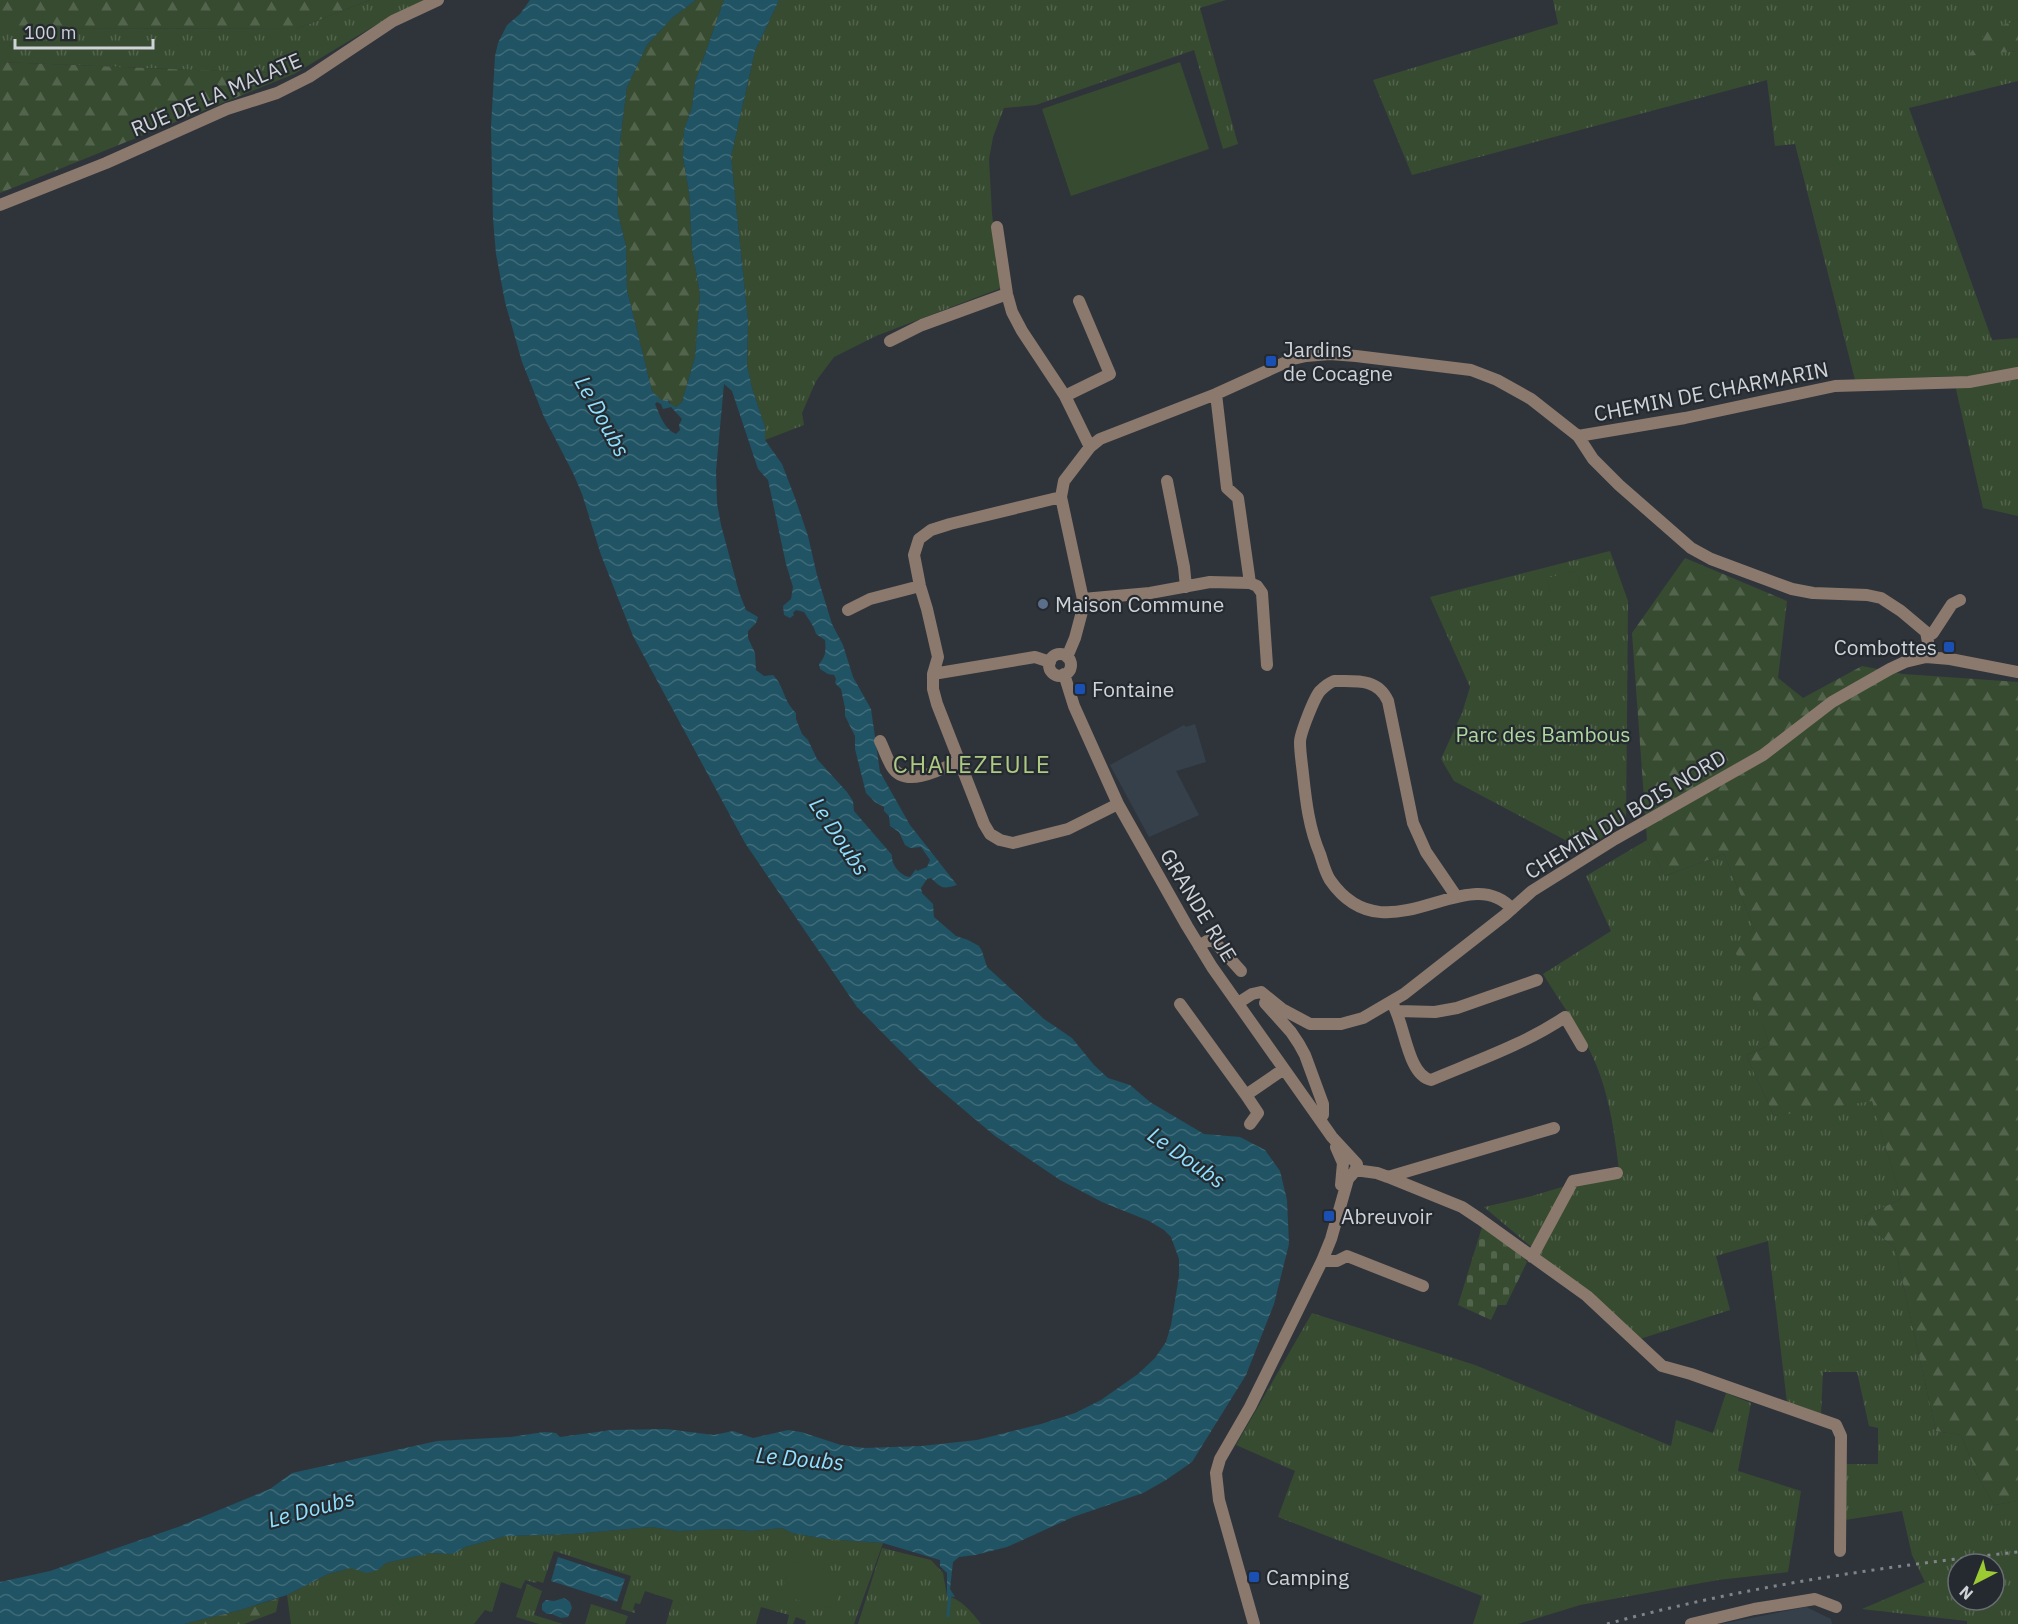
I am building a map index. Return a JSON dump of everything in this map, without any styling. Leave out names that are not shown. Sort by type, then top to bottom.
[{"type":"street","name":"RUE DE LA MALATE","points":[[0,205],[106,163],[227,109],[277,93],[309,77],[393,21],[438,0]]},
{"type":"street","points":[[998,227],[1007,294],[1012,312],[1065,396],[1090,447],[1064,481],[1061,497],[1083,599],[1083,612],[1067,657]]},
{"type":"street","points":[[890,341],[922,325],[1007,294]]},
{"type":"street","points":[[1065,396],[1110,374],[1079,301]]},
{"type":"street","name":"CHEMIN DE CHARMARIN","points":[[1090,447],[1112,434],[1216,394],[1293,359],[1330,354],[1459,368],[1484,374],[1513,388],[1548,410],[1578,436],[1684,418],[1835,386],[1969,382],[2018,373]]},
{"type":"street","points":[[1216,394],[1227,488],[1238,498],[1250,583]]},
{"type":"street","points":[[1578,436],[1593,459],[1619,486],[1691,548],[1711,559],[1792,589],[1813,593],[1874,596],[1901,611],[1922,628],[1928,636],[1926,657]]},
{"type":"street","points":[[1167,482],[1186,587]]},
{"type":"street","points":[[1061,497],[950,524],[931,530],[919,539],[914,555],[938,657],[933,674],[933,689],[959,761],[990,834],[1000,840],[1013,843],[1068,830],[1118,804]]},
{"type":"street","points":[[1083,599],[1210,582],[1250,583],[1257,586],[1262,593],[1268,665]]},
{"type":"street","points":[[848,610],[870,599],[920,586]]},
{"type":"street","points":[[1928,636],[1933,633],[1952,604],[1960,600]]},
{"type":"street","points":[[1057,654],[1067,657],[1070,666],[1064,674],[1054,674],[1050,668],[1052,658],[1057,654]]},
{"type":"street","points":[[933,674],[1035,657],[1050,662]]},
{"type":"street","name":"CHEMIN DU BOIS NORD","points":[[1238,1004],[1252,994],[1261,992],[1282,1009],[1310,1024],[1331,1024],[1363,1018],[1395,1007],[1532,891],[1615,839],[1763,755],[1832,702],[1890,669],[1905,662],[1926,657],[1950,659],[2018,672]]},
{"type":"street","name":"GRANDE RUE","points":[[1064,674],[1074,706],[1118,804],[1199,946],[1320,1118],[1350,1165]]},
{"type":"street","points":[[1456,896],[1432,862],[1413,823],[1385,693],[1367,681],[1330,682],[1318,693],[1300,740],[1307,815],[1312,834],[1329,878],[1343,896],[1358,907],[1380,912],[1406,911],[1431,906],[1456,896],[1492,895],[1500,897],[1512,909]]},
{"type":"street","points":[[880,741],[892,767],[897,773],[905,776],[934,772],[959,761]]},
{"type":"street","points":[[1199,946],[1207,941],[1214,941],[1241,971]]},
{"type":"street","points":[[1537,980],[1457,1008],[1435,1011],[1395,1007],[1411,1058],[1418,1072],[1424,1078],[1431,1080],[1548,1029],[1565,1017],[1582,1046]]},
{"type":"street","points":[[1264,1002],[1291,1032],[1305,1055],[1323,1104],[1324,1111],[1320,1118]]},
{"type":"street","points":[[1180,1004],[1258,1113],[1250,1125]]},
{"type":"street","points":[[1246,1095],[1284,1069]]},
{"type":"street","points":[[1382,1175],[1554,1128]]},
{"type":"street","points":[[1254,1624],[1219,1500],[1216,1473],[1220,1459],[1250,1407],[1322,1261],[1331,1239],[1350,1165],[1373,1169],[1382,1175],[1462,1207],[1587,1296],[1662,1366],[1836,1425],[1841,1436],[1840,1551]]},
{"type":"street","points":[[1532,1257],[1573,1182],[1617,1173]]},
{"type":"street","points":[[1322,1261],[1337,1261],[1347,1256],[1423,1286]]},
{"type":"street","points":[[1691,1624],[1754,1609],[1815,1599],[1836,1607]]},
{"type":"shaded area","points":[[1195,724],[1206,762],[1176,771],[1199,815],[1149,837],[1110,765],[1184,725],[1186,727]]},
{"type":"shaded area","points":[[1806,1607],[1831,1619],[1832,1624],[1721,1624]]},
{"type":"green space","points":[[0,0],[370,0],[296,29],[0,28]]},
{"type":"green space","points":[[370,0],[433,0],[374,26],[294,74],[0,62],[0,28],[296,29]]},
{"type":"green space","points":[[696,0],[724,0],[695,82],[692,107],[684,130],[683,158],[689,192],[692,249],[700,294],[695,357],[682,402],[676,407],[671,405],[668,399],[662,402],[652,391],[627,290],[626,246],[618,214],[617,178],[627,87],[647,45],[672,18]]},
{"type":"green space","points":[[779,0],[1226,0],[1200,8],[1238,144],[1223,149],[1194,50],[1036,105],[1004,108],[993,137],[989,159],[992,214],[1001,288],[876,336],[834,357],[816,381],[802,413],[804,425],[765,440],[765,427],[747,365],[748,321],[731,157],[755,51]]},
{"type":"green space","points":[[1553,0],[2018,0],[2018,20],[1988,31],[1969,55],[2018,51],[2018,81],[1909,108],[1992,340],[2018,338],[2018,516],[1983,508],[1953,376],[1855,380],[1795,144],[1775,146],[1767,80],[1412,175],[1373,80],[1558,24]]},
{"type":"green space","points":[[2018,20],[2018,51],[1968,56],[1988,30]]},
{"type":"green space","points":[[0,62],[294,74],[0,193]]},
{"type":"green space","points":[[1180,62],[1209,149],[1071,196],[1042,109]]},
{"type":"green space","name":"Parc des Bambous","points":[[1610,551],[1628,601],[1626,821],[1584,850],[1454,781],[1441,759],[1462,713],[1470,687],[1430,597]]},
{"type":"green space","points":[[1685,558],[1787,601],[1778,678],[1803,698],[1862,666],[1903,674],[2018,682],[2018,1501],[1994,1505],[1977,1475],[1961,1435],[1936,1431],[1895,1248],[1868,1226],[1865,1216],[1901,1199],[1872,1101],[1774,1116],[1746,1055],[1770,1045],[1734,948],[1754,928],[1724,854],[1665,876],[1647,840],[1632,633]]},
{"type":"green space","points":[[1577,571],[1580,585],[1550,592],[1547,578]]},
{"type":"green space","points":[[1510,718],[1518,731],[1490,748],[1482,735]]},
{"type":"green space","points":[[1647,840],[1665,876],[1724,854],[1754,928],[1735,948],[1770,1045],[1746,1055],[1774,1116],[1872,1100],[1901,1199],[1865,1216],[1868,1226],[1895,1248],[1936,1431],[1961,1435],[1977,1475],[1994,1505],[2018,1501],[2018,1624],[1967,1624],[1967,1621],[1862,1609],[1925,1582],[1912,1555],[1902,1511],[1845,1520],[1844,1464],[1878,1464],[1878,1428],[1869,1426],[1857,1372],[1823,1372],[1821,1414],[1787,1403],[1768,1241],[1716,1256],[1730,1310],[1640,1339],[1484,1207],[1532,1196],[1619,1170],[1610,1110],[1597,1067],[1580,1033],[1543,974],[1611,931],[1586,876]]},
{"type":"green space","points":[[1482,1227],[1527,1262],[1506,1305],[1498,1305],[1491,1320],[1458,1305]]},
{"type":"green space","points":[[1312,1313],[1475,1365],[1671,1446],[1676,1420],[1713,1433],[1726,1393],[1751,1403],[1738,1471],[1801,1491],[1788,1572],[1718,1580],[1580,1605],[1518,1624],[1473,1624],[1482,1596],[1278,1517],[1295,1471],[1236,1445]]},
{"type":"green space","points":[[651,1527],[678,1531],[726,1529],[752,1531],[782,1528],[792,1533],[826,1539],[883,1543],[854,1624],[805,1624],[806,1621],[796,1617],[793,1624],[787,1624],[789,1615],[761,1607],[756,1624],[666,1624],[673,1600],[645,1591],[640,1604],[635,1603],[633,1609],[635,1613],[621,1609],[631,1576],[554,1551],[543,1583],[525,1580],[521,1589],[501,1582],[492,1612],[485,1610],[474,1624],[291,1624],[287,1595],[328,1574],[351,1568],[378,1570],[386,1563],[430,1553],[453,1554],[465,1547],[506,1536],[573,1534]]},
{"type":"green space","points":[[882,1548],[931,1560],[943,1573],[947,1596],[962,1603],[981,1624],[858,1624]]},
{"type":"green space","points":[[790,1561],[844,1574],[835,1609],[781,1596]]},
{"type":"green space","points":[[527,1584],[542,1591],[534,1615],[563,1624],[539,1624],[516,1617]]},
{"type":"green space","points":[[279,1598],[276,1612],[244,1624],[184,1624],[240,1610]]},
{"type":"green space","points":[[591,1604],[628,1616],[625,1624],[585,1624]]},
{"type":"water","name":"Le Doubs","points":[[530,0],[696,0],[672,18],[647,45],[627,87],[617,178],[618,214],[626,246],[627,290],[652,391],[662,401],[668,399],[669,403],[676,407],[682,402],[695,357],[700,294],[692,249],[689,192],[683,158],[684,130],[692,107],[695,82],[724,0],[779,0],[755,51],[731,157],[748,321],[747,365],[765,427],[765,440],[782,464],[808,536],[832,624],[843,645],[853,677],[871,709],[880,772],[910,825],[957,885],[943,887],[931,878],[927,879],[921,888],[922,893],[933,904],[934,917],[956,936],[979,946],[987,967],[1044,1019],[1072,1038],[1108,1078],[1130,1085],[1150,1102],[1204,1134],[1240,1137],[1265,1150],[1280,1171],[1287,1200],[1289,1244],[1274,1304],[1246,1375],[1192,1462],[1143,1493],[1073,1517],[1007,1547],[959,1557],[953,1562],[950,1589],[955,1597],[947,1596],[947,1573],[940,1566],[940,1560],[883,1543],[826,1539],[792,1533],[782,1528],[752,1531],[726,1529],[678,1531],[651,1527],[573,1534],[506,1536],[465,1547],[453,1554],[430,1553],[386,1563],[378,1570],[367,1573],[351,1568],[328,1574],[287,1595],[184,1624],[0,1624],[0,1582],[50,1571],[178,1527],[270,1489],[292,1473],[437,1441],[511,1437],[544,1432],[556,1433],[560,1437],[612,1430],[666,1429],[714,1435],[733,1431],[753,1438],[788,1430],[841,1445],[865,1448],[921,1446],[977,1440],[1041,1424],[1075,1413],[1101,1400],[1138,1374],[1155,1358],[1166,1342],[1179,1276],[1179,1259],[1171,1237],[1149,1221],[1102,1202],[1060,1180],[995,1136],[932,1083],[857,1007],[745,843],[633,636],[601,555],[582,494],[544,417],[522,362],[505,302],[496,254],[491,127],[495,56],[498,43],[507,25],[520,14]],"holes":[[[724,384],[732,391],[758,469],[768,480],[793,587],[791,599],[783,606],[784,615],[790,618],[796,610],[804,612],[816,634],[825,640],[825,653],[819,664],[820,669],[834,675],[835,683],[841,689],[845,716],[855,736],[855,749],[866,793],[884,807],[884,811],[889,816],[890,826],[899,832],[905,845],[910,848],[921,847],[930,860],[927,867],[917,871],[916,869],[910,877],[903,875],[897,869],[892,855],[854,811],[853,801],[847,792],[817,759],[808,740],[802,734],[796,713],[788,703],[780,684],[773,675],[764,676],[756,670],[755,653],[748,638],[748,631],[756,623],[758,617],[746,610],[739,592],[717,503],[716,471]],[[657,402],[663,409],[671,407],[682,419],[679,425],[680,430],[676,434],[668,429],[663,421],[655,404]]]},
{"type":"water","points":[[558,1557],[625,1579],[617,1602],[551,1581]]},
{"type":"water","points":[[564,1598],[570,1602],[572,1608],[568,1617],[561,1618],[542,1610],[542,1604],[546,1600],[554,1601]]},
{"type":"waterway","points":[[948,1616],[950,1594]]},
{"type":"railway","points":[[1607,1624],[1709,1599],[1811,1580],[1914,1564],[2018,1552]]},
{"type":"place","name":"Jardins de Cocagne","points":[[1271,361]]},
{"type":"place","name":"Maison Commune","points":[[1043,604]]},
{"type":"place","name":"Combottes","points":[[1949,647]]},
{"type":"place","name":"Fontaine","points":[[1080,689]]},
{"type":"place","name":"Abreuvoir","points":[[1329,1216]]},
{"type":"place","name":"Camping","points":[[1254,1577]]},
{"type":"district","name":"CHALEZEULE","points":[[972,764]]}]
